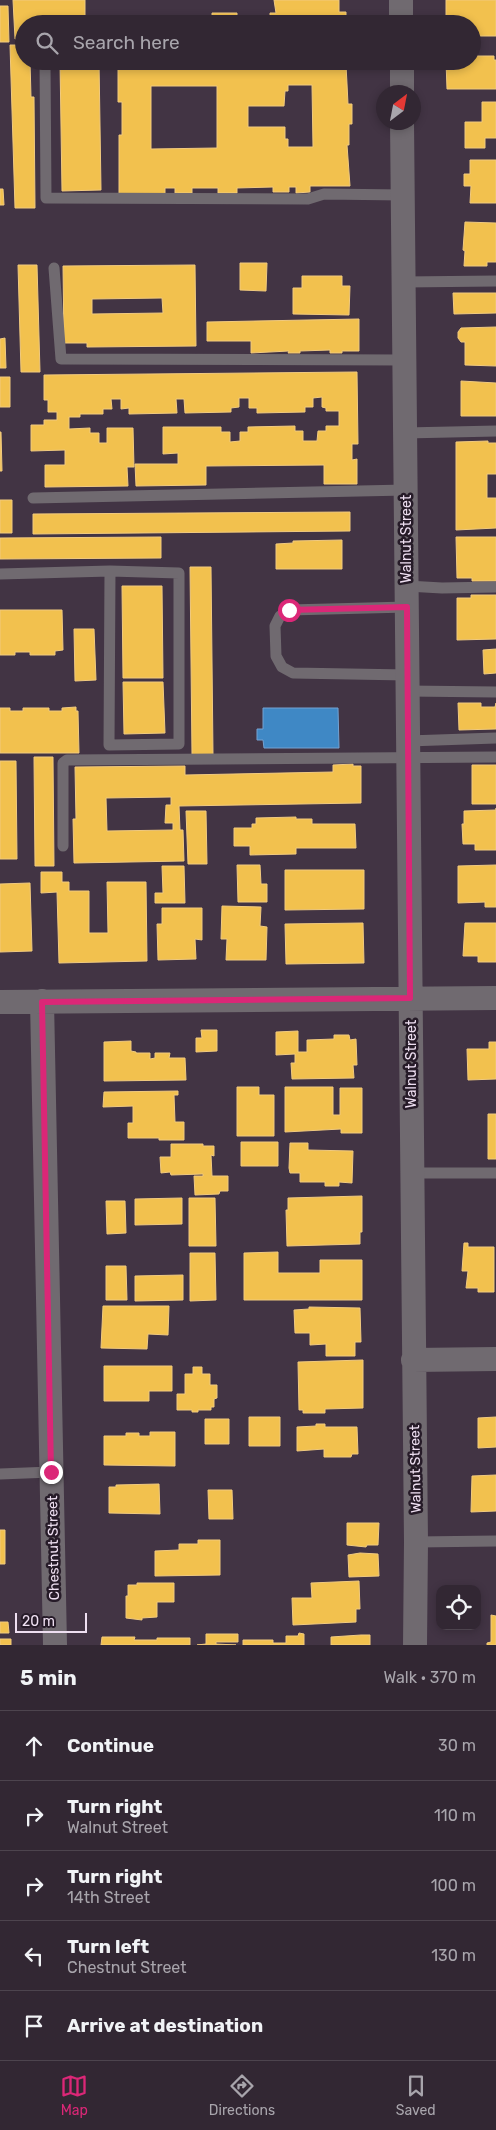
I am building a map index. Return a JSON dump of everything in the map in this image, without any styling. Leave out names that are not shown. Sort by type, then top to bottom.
[{"type":"street","points":[[401,0],[401,15]]},
{"type":"street","points":[[402,70],[402,85]]},
{"type":"street","name":"Walnut Street","points":[[402,130],[416,1542],[415,1645]]},
{"type":"street","points":[[0,1002],[496,998]]},
{"type":"street","name":"Chestnut Street","points":[[42,1002],[55,1645]]},
{"type":"street","points":[[413,1360],[496,1359]]},
{"type":"lane","points":[[45,70],[46,198],[308,199],[324,194],[403,195]]},
{"type":"lane","points":[[54,268],[61,359],[404,360]]},
{"type":"lane","points":[[404,282],[496,281]]},
{"type":"lane","points":[[405,433],[496,431]]},
{"type":"lane","points":[[33,498],[406,490]]},
{"type":"lane","points":[[0,574],[110,571],[179,573],[179,744],[109,745],[110,571]]},
{"type":"lane","points":[[496,587],[442,588],[407,596],[289,610],[280,616],[275,626],[276,656],[282,666],[293,673],[496,692]]},
{"type":"lane","points":[[63,846],[63,763],[68,760],[408,750],[496,738]]},
{"type":"lane","points":[[408,750],[496,757]]},
{"type":"lane","points":[[412,1173],[496,1173]]},
{"type":"lane","points":[[0,1474],[51,1472]]},
{"type":"lane","points":[[416,1542],[496,1541]]},
{"type":"building: Homes","points":[[13,0],[85,0],[85,15],[15,15],[15,39]]},
{"type":"building: Homes","points":[[274,0],[339,0],[339,12],[346,12],[346,15],[270,15],[270,13],[276,13]]},
{"type":"building: Homes","points":[[446,0],[496,0],[496,36],[481,36],[481,15],[446,15]]},
{"type":"building: Homes","points":[[0,6],[8,6],[9,42],[0,42]]},
{"type":"building: Homes","points":[[212,13],[237,13],[237,15],[212,15]]},
{"type":"building: Homes","points":[[10,45],[15,45],[15,70],[30,70],[31,97],[34,97],[35,208],[15,208]]},
{"type":"building: Homes","points":[[481,56],[494,56],[494,60],[496,60],[496,89],[447,89],[446,70],[481,70]]},
{"type":"building: Homes","points":[[60,70],[99,70],[101,190],[62,191]]},
{"type":"building: Homes","points":[[118,70],[346,70],[348,104],[352,104],[352,124],[349,124],[349,145],[347,145],[350,186],[310,186],[310,192],[296,193],[296,187],[289,187],[289,192],[273,192],[273,187],[237,188],[237,193],[218,193],[218,188],[192,188],[192,193],[175,193],[175,188],[165,188],[165,194],[119,194],[119,135],[122,135],[122,102],[118,102]],"holes":[[[288,85],[312,85],[313,147],[288,147],[288,139],[285,139],[285,127],[248,127],[248,106],[284,106],[285,91],[288,91]],[[151,86],[217,86],[217,148],[151,149]]]},
{"type":"building: Homes","points":[[482,102],[496,102],[496,138],[485,138],[485,148],[465,148],[465,122],[482,122]]},
{"type":"building: Homes","points":[[470,160],[496,160],[496,203],[470,203],[471,186],[464,186],[464,174],[470,174]]},
{"type":"building: Homes","points":[[0,189],[3,189],[4,205],[0,205]]},
{"type":"building: Homes","points":[[465,222],[496,223],[496,262],[487,262],[487,266],[464,266]]},
{"type":"building: Homes","points":[[240,263],[267,263],[266,291],[240,290]]},
{"type":"building: Homes","points":[[18,265],[37,265],[40,372],[21,372]]},
{"type":"building: Homes","points":[[195,265],[196,346],[87,347],[87,343],[64,343],[63,266]],"holes":[[[162,298],[163,313],[92,314],[92,299]]]},
{"type":"building: Homes","points":[[302,276],[342,276],[342,286],[350,286],[349,315],[293,314],[293,288],[302,288]]},
{"type":"building: Homes","points":[[453,293],[496,293],[496,313],[454,314]]},
{"type":"building: Homes","points":[[359,319],[359,351],[342,351],[342,353],[330,353],[330,350],[300,351],[300,353],[288,353],[289,351],[251,353],[251,341],[207,341],[207,322]]},
{"type":"building: Homes","points":[[496,327],[496,366],[465,365],[465,342],[461,342],[458,338],[458,332],[461,328]]},
{"type":"building: Homes","points":[[5,338],[6,368],[0,368],[0,339]]},
{"type":"building: Homes","points":[[357,372],[358,444],[352,444],[352,460],[357,459],[357,484],[324,484],[324,465],[206,466],[206,485],[136,486],[135,464],[178,464],[178,453],[163,454],[163,427],[221,427],[221,432],[230,432],[230,442],[240,441],[240,432],[248,432],[248,427],[295,426],[295,431],[303,431],[303,441],[317,441],[318,431],[326,431],[326,426],[339,426],[339,411],[326,411],[326,408],[322,407],[322,397],[313,398],[313,407],[305,407],[305,412],[257,413],[257,408],[249,408],[249,398],[239,398],[239,407],[231,408],[231,412],[185,413],[184,399],[176,399],[177,413],[129,414],[129,408],[121,409],[121,399],[111,399],[112,409],[103,409],[103,414],[80,414],[80,417],[69,417],[69,429],[90,428],[90,433],[99,433],[99,443],[107,443],[107,428],[133,428],[134,467],[127,467],[128,486],[45,487],[45,465],[65,465],[65,450],[31,451],[31,425],[44,425],[44,420],[57,420],[57,412],[48,412],[48,400],[44,400],[44,375]]},
{"type":"building: Homes","points":[[0,377],[10,377],[10,407],[0,407]]},
{"type":"building: Homes","points":[[461,381],[496,383],[496,416],[461,416]]},
{"type":"building: Homes","points":[[1,432],[2,471],[0,471]]},
{"type":"building: Homes","points":[[488,441],[488,443],[496,443],[496,474],[487,474],[487,498],[496,498],[496,528],[456,530],[456,442]]},
{"type":"building: Homes","points":[[0,500],[12,500],[12,533],[0,533]]},
{"type":"building: Homes","points":[[350,512],[350,531],[33,534],[33,514]]},
{"type":"building: Homes","points":[[161,537],[161,558],[0,559],[0,538]]},
{"type":"building: Homes","points":[[456,537],[496,537],[496,581],[472,581],[472,578],[457,578]]},
{"type":"building: Homes","points":[[342,540],[342,569],[276,569],[276,544],[293,543],[293,541]]},
{"type":"building: Homes","points":[[190,567],[211,567],[213,755],[192,755]]},
{"type":"building: Homes","points":[[122,586],[162,586],[163,678],[123,678]]},
{"type":"building: Homes","points":[[471,595],[496,595],[496,639],[457,640],[457,598],[471,598]]},
{"type":"building: Homes","points":[[0,610],[62,610],[63,650],[55,651],[55,655],[30,655],[30,652],[15,652],[15,655],[0,655]]},
{"type":"building: Homes","points":[[74,629],[94,629],[96,680],[75,681]]},
{"type":"building: Homes","points":[[496,649],[496,673],[484,674],[483,650]]},
{"type":"building: Homes","points":[[123,682],[163,682],[165,733],[124,734]]},
{"type":"building: Homes","points":[[458,703],[481,703],[481,707],[495,707],[496,703],[496,729],[459,730]]},
{"type":"building: Homes","points":[[76,707],[76,711],[78,711],[79,753],[0,753],[0,708],[10,708],[10,711],[23,711],[23,708],[49,708],[49,711],[62,711],[62,708]]},
{"type":"building: Homes","points":[[34,757],[53,757],[54,866],[35,866]]},
{"type":"building: Homes","points":[[0,761],[16,761],[17,859],[0,859]]},
{"type":"building: Homes","points":[[353,764],[353,766],[361,766],[361,803],[179,806],[180,830],[183,830],[184,861],[74,863],[73,819],[76,819],[75,767],[185,766],[185,775],[333,772],[333,765]],"holes":[[[171,797],[171,805],[166,805],[165,823],[173,823],[173,830],[107,831],[106,798]]]},
{"type":"building: Homes","points":[[472,765],[496,765],[496,804],[472,804]]},
{"type":"building: Homes","points":[[496,810],[496,850],[475,850],[475,844],[463,844],[462,824],[464,824],[464,811]]},
{"type":"building: Homes","points":[[186,811],[206,811],[207,864],[188,864]]},
{"type":"building: Homes","points":[[296,817],[296,819],[312,819],[312,824],[355,824],[356,848],[296,848],[296,854],[250,855],[250,846],[234,846],[234,828],[252,828],[252,824],[256,824],[256,818]]},
{"type":"building: Homes","points":[[237,865],[260,865],[261,884],[267,884],[267,902],[238,902]]},
{"type":"building: Homes","points":[[496,865],[496,907],[485,907],[485,902],[458,903],[458,866]]},
{"type":"building: Homes","points":[[162,866],[184,866],[185,903],[155,903],[155,893],[163,893]]},
{"type":"building: Homes","points":[[285,870],[364,870],[364,909],[285,910]]},
{"type":"building: Homes","points":[[41,872],[62,872],[62,882],[69,882],[69,891],[89,891],[89,933],[108,933],[107,882],[146,882],[147,961],[59,963],[57,892],[41,893]]},
{"type":"building: Homes","points":[[30,883],[32,951],[0,952],[0,884]]},
{"type":"building: Homes","points":[[222,906],[261,907],[260,926],[267,927],[266,960],[226,960],[227,939],[221,939]]},
{"type":"building: Homes","points":[[162,908],[202,908],[202,940],[195,939],[196,959],[158,960],[157,924],[162,924]]},
{"type":"building: Homes","points":[[363,923],[364,963],[286,964],[285,924]]},
{"type":"building: Homes","points":[[465,923],[496,923],[496,962],[478,962],[478,956],[463,956]]},
{"type":"building: Homes","points":[[201,1030],[217,1030],[217,1051],[196,1052],[196,1038],[202,1038]]},
{"type":"building: Homes","points":[[298,1031],[298,1052],[307,1052],[307,1040],[334,1039],[334,1035],[349,1035],[350,1040],[356,1039],[357,1065],[353,1065],[354,1078],[292,1079],[291,1063],[295,1063],[295,1054],[276,1055],[276,1032]]},
{"type":"building: Homes","points":[[131,1041],[131,1051],[150,1053],[150,1059],[155,1058],[155,1053],[170,1053],[169,1058],[185,1058],[186,1080],[104,1081],[104,1042]]},
{"type":"building: Homes","points":[[489,1042],[496,1042],[496,1079],[468,1080],[467,1049],[489,1049]]},
{"type":"building: Homes","points":[[237,1087],[259,1087],[259,1095],[274,1095],[274,1136],[237,1136]]},
{"type":"building: Homes","points":[[285,1087],[333,1087],[333,1115],[340,1115],[340,1088],[362,1088],[362,1133],[341,1133],[341,1129],[285,1132]]},
{"type":"building: Homes","points":[[178,1091],[178,1095],[174,1095],[175,1122],[184,1122],[184,1140],[128,1138],[128,1123],[133,1123],[133,1106],[103,1107],[104,1092]]},
{"type":"building: Homes","points":[[488,1114],[496,1114],[496,1159],[488,1159]]},
{"type":"building: Homes","points":[[241,1142],[278,1142],[278,1166],[241,1166]]},
{"type":"building: Homes","points":[[290,1143],[308,1143],[308,1150],[353,1151],[352,1183],[339,1182],[339,1186],[325,1186],[325,1182],[300,1182],[300,1173],[290,1173]]},
{"type":"building: Homes","points":[[171,1144],[214,1146],[214,1156],[211,1155],[212,1176],[228,1176],[228,1191],[220,1191],[219,1194],[195,1195],[194,1176],[203,1176],[203,1174],[171,1175],[170,1172],[161,1173],[160,1157],[171,1157]]},
{"type":"building: Homes","points":[[362,1196],[360,1244],[287,1246],[286,1210],[288,1210],[288,1198]]},
{"type":"building: Homes","points":[[182,1198],[182,1224],[135,1225],[135,1199]]},
{"type":"building: Homes","points":[[189,1198],[215,1198],[216,1246],[189,1246]]},
{"type":"building: Homes","points":[[106,1201],[125,1201],[126,1233],[107,1234]]},
{"type":"building: Homes","points":[[464,1243],[468,1243],[468,1247],[494,1247],[494,1292],[478,1292],[478,1288],[466,1288],[468,1271],[462,1271]]},
{"type":"building: Homes","points":[[278,1252],[278,1273],[320,1273],[320,1260],[362,1260],[362,1300],[244,1300],[244,1253]]},
{"type":"building: Homes","points":[[190,1253],[215,1253],[216,1300],[190,1301]]},
{"type":"building: Homes","points":[[106,1266],[126,1266],[127,1300],[106,1300]]},
{"type":"building: Homes","points":[[183,1275],[183,1300],[135,1301],[135,1276]]},
{"type":"building: Homes","points":[[103,1306],[169,1306],[168,1335],[148,1334],[147,1349],[101,1348]]},
{"type":"building: Homes","points":[[309,1307],[360,1308],[361,1342],[355,1342],[355,1356],[326,1356],[326,1344],[310,1345],[310,1333],[295,1333],[294,1310],[309,1309]]},
{"type":"building: Homes","points":[[363,1360],[363,1408],[325,1409],[325,1413],[303,1413],[303,1410],[299,1410],[298,1362]]},
{"type":"building: Homes","points":[[104,1366],[172,1366],[172,1391],[149,1391],[149,1401],[104,1401]]},
{"type":"building: Homes","points":[[193,1367],[202,1367],[202,1374],[210,1374],[210,1385],[217,1385],[217,1398],[214,1399],[214,1407],[211,1407],[211,1410],[192,1412],[192,1410],[177,1410],[177,1394],[185,1394],[185,1374],[193,1374]]},
{"type":"building: Homes","points":[[249,1417],[280,1417],[280,1446],[249,1446]]},
{"type":"building: Homes","points":[[496,1417],[496,1447],[478,1448],[478,1418]]},
{"type":"building: Homes","points":[[205,1419],[229,1419],[229,1444],[205,1444]]},
{"type":"building: Homes","points":[[316,1424],[325,1424],[325,1427],[357,1427],[358,1454],[352,1454],[351,1457],[324,1457],[324,1449],[297,1451],[297,1427],[316,1426]]},
{"type":"building: Homes","points":[[150,1432],[175,1432],[175,1466],[104,1465],[104,1436],[126,1436],[126,1433],[139,1433],[139,1436],[150,1436]]},
{"type":"building: Homes","points":[[496,1475],[496,1511],[471,1512],[472,1476]]},
{"type":"building: Homes","points":[[159,1484],[160,1514],[109,1513],[109,1487],[116,1487],[116,1485]]},
{"type":"building: Homes","points":[[208,1490],[232,1490],[233,1519],[209,1519]]},
{"type":"building: Homes","points":[[347,1523],[379,1523],[378,1545],[367,1545],[366,1547],[347,1545]]},
{"type":"building: Homes","points":[[0,1530],[5,1530],[5,1564],[0,1564]]},
{"type":"building: Homes","points":[[198,1540],[220,1540],[220,1575],[155,1576],[155,1551],[179,1550],[179,1544],[198,1544]]},
{"type":"building: Homes","points":[[360,1553],[378,1554],[379,1576],[349,1577],[348,1555]]},
{"type":"building: Homes","points":[[359,1581],[360,1609],[356,1609],[356,1622],[293,1625],[292,1598],[312,1598],[311,1583]]},
{"type":"building: Homes","points":[[137,1583],[174,1583],[174,1602],[157,1602],[157,1617],[142,1618],[142,1620],[126,1618],[128,1585],[137,1585]]},
{"type":"building: Homes","points":[[491,1615],[496,1616],[496,1645],[487,1645],[487,1643],[491,1642]]},
{"type":"building: Homes","points":[[0,1622],[8,1622],[9,1633],[0,1633]]},
{"type":"building: Homes","points":[[299,1633],[304,1634],[304,1645],[243,1645],[243,1640],[273,1640],[273,1643],[286,1643],[286,1636],[298,1636]]},
{"type":"building: Homes","points":[[206,1634],[238,1634],[238,1642],[216,1642],[216,1644],[236,1645],[197,1645],[206,1644]]},
{"type":"building: Homes","points":[[370,1635],[370,1645],[331,1645],[331,1637]]},
{"type":"building: Homes","points":[[102,1637],[135,1637],[134,1640],[190,1638],[190,1645],[101,1645]]},
{"type":"building: Homes","points":[[0,1639],[11,1639],[11,1645],[0,1645]]},
{"type":"building: Schools","points":[[263,708],[338,708],[339,748],[264,748],[263,740],[257,740],[257,729],[263,729]]},
{"type":"route","points":[[51,1472],[42,1002],[410,998],[407,607],[289,610]]}]
